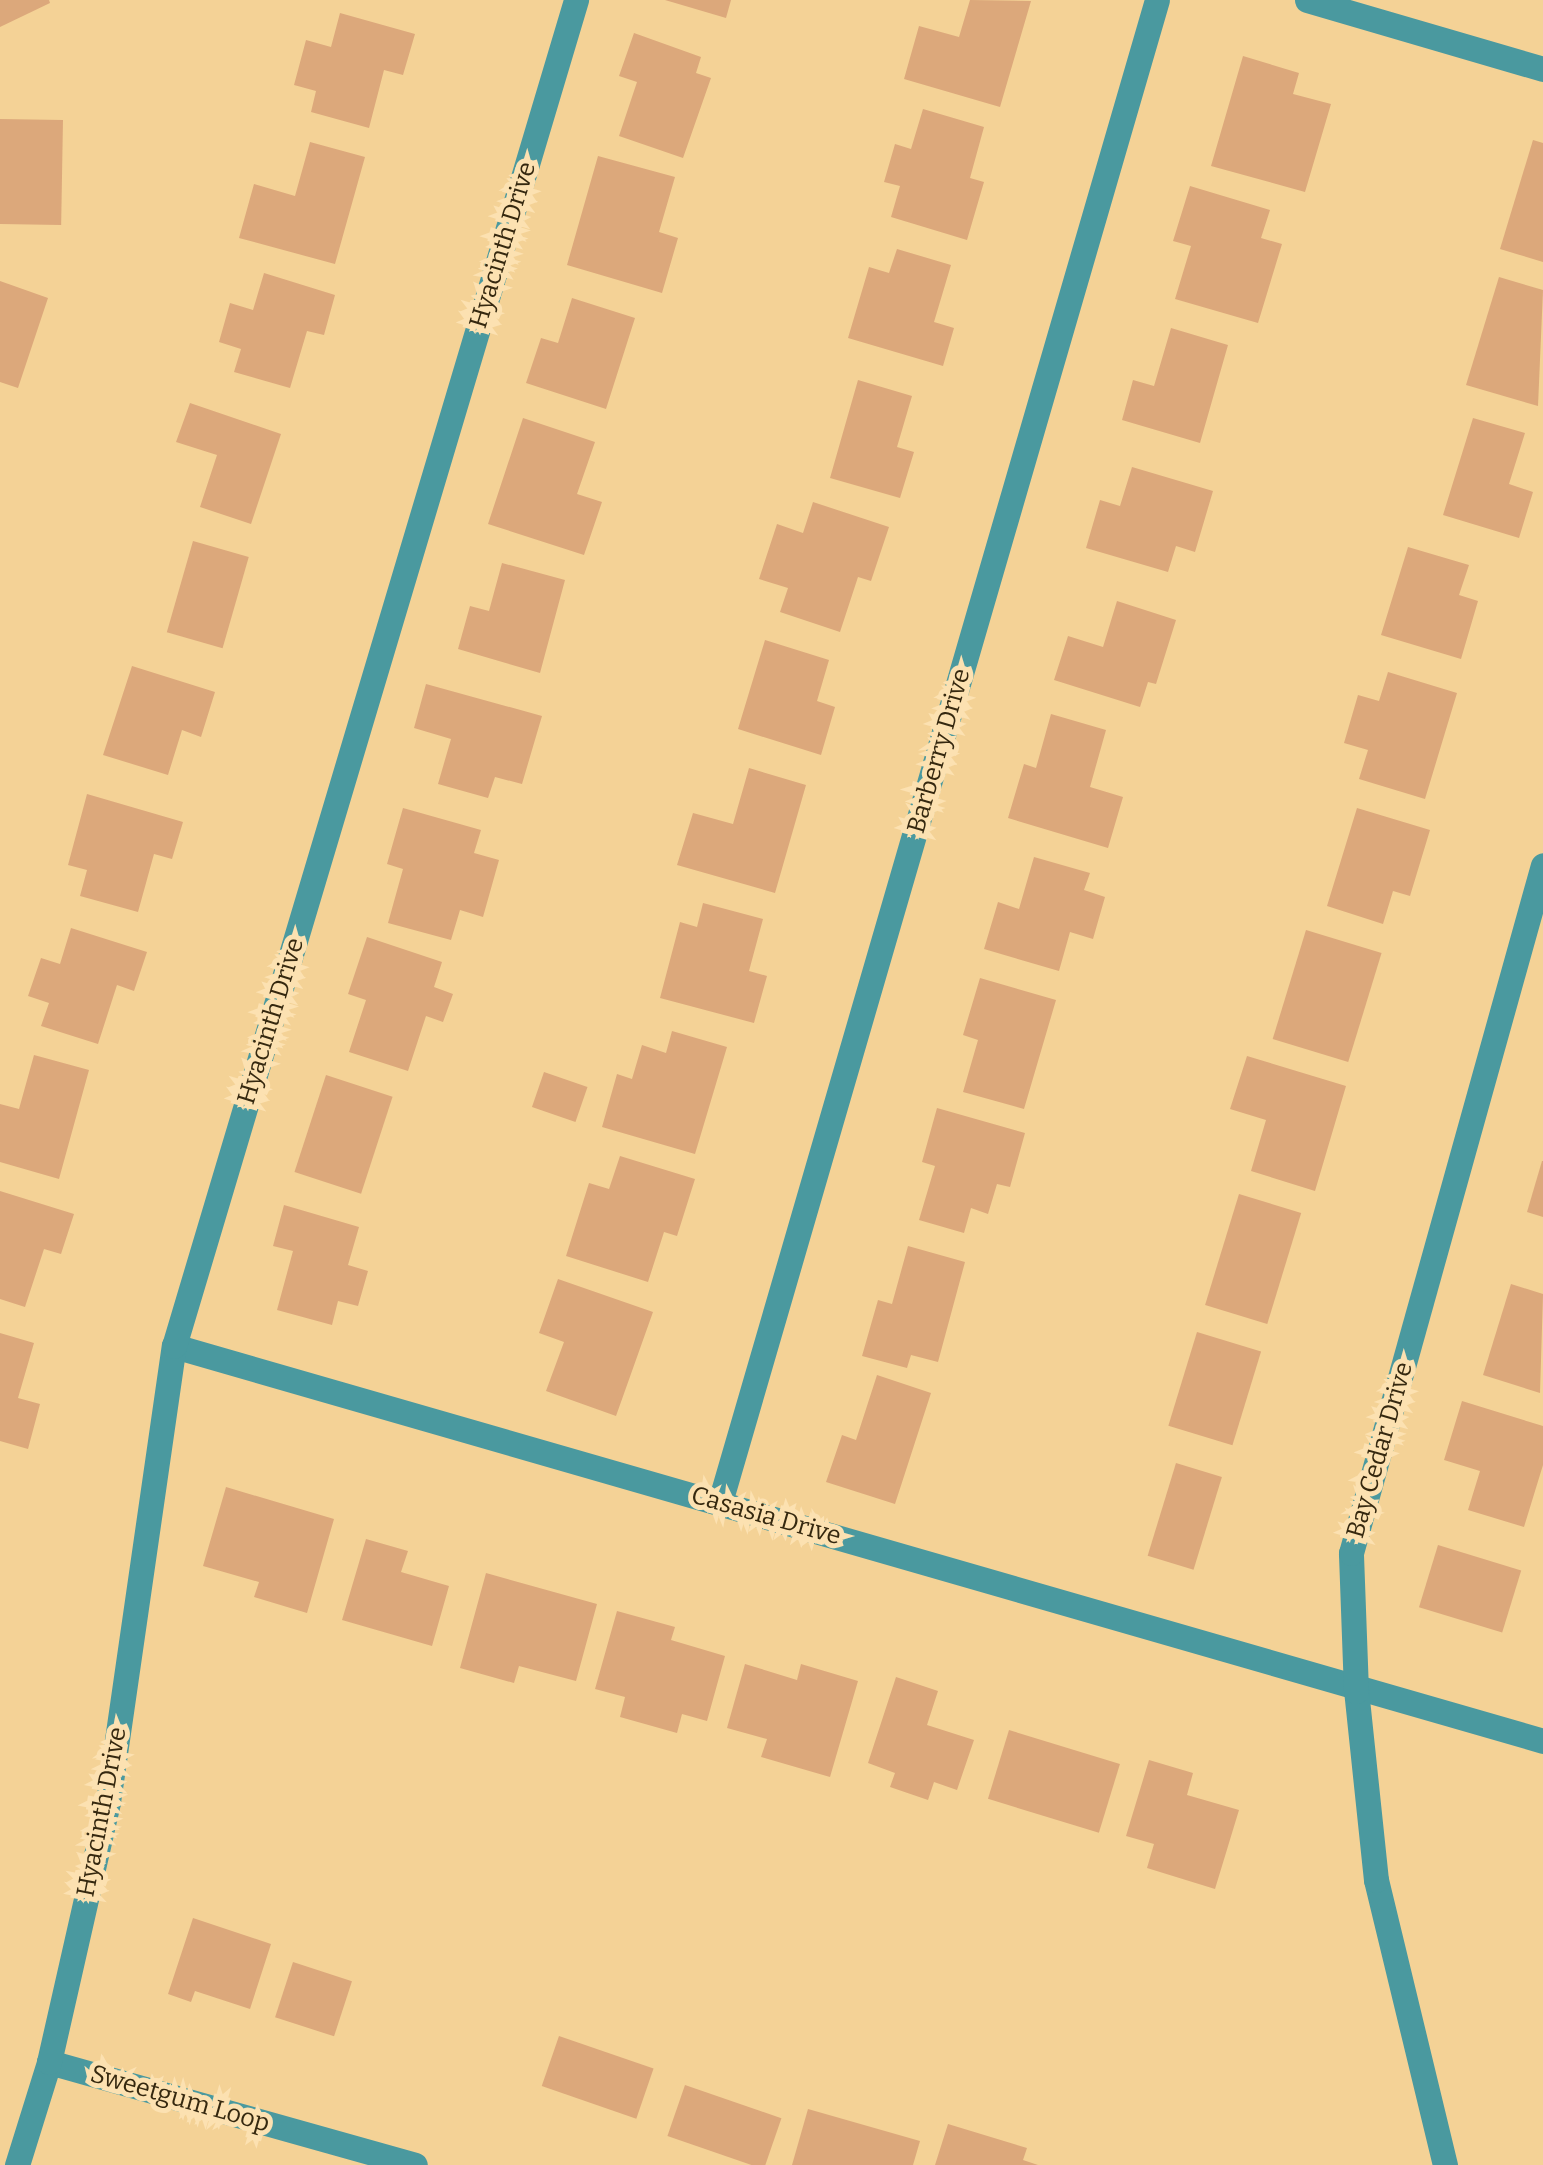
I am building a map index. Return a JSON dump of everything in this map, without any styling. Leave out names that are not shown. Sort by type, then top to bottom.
[{"type":"street","name":"Hyacinth Drive","points":[[49,2062],[108,1802],[174,1346],[576,0]]},
{"type":"street","name":"Barberry Drive","points":[[720,1502],[1157,0]]},
{"type":"street","points":[[1308,0],[1543,68]]},
{"type":"street","name":"Bay Cedar Drive","points":[[1444,2165],[1376,1880],[1356,1691],[1351,1554],[1543,865]]},
{"type":"street","name":"Casasia Drive","points":[[174,1346],[720,1502],[1356,1691],[1543,1741]]},
{"type":"street","points":[[17,2165],[49,2062]]},
{"type":"street","name":"Sweetgum Loop","points":[[49,2062],[415,2165]]},
{"type":"building","points":[[0,0],[49,0],[50,3],[0,27]]},
{"type":"building","points":[[665,0],[731,0],[726,18]]},
{"type":"building","points":[[970,0],[1031,1],[1000,107],[904,79],[919,26],[959,37]]},
{"type":"building","points":[[340,13],[415,34],[403,75],[384,70],[369,128],[311,112],[316,91],[294,85],[306,40],[331,47]]},
{"type":"building","points":[[634,33],[701,57],[696,73],[711,78],[683,158],[619,136],[637,82],[619,76]]},
{"type":"building","points":[[1243,56],[1299,73],[1293,94],[1331,104],[1305,192],[1211,166]]},
{"type":"building","points":[[923,109],[984,127],[970,178],[984,182],[967,240],[891,217],[900,186],[884,182],[895,144],[911,149]]},
{"type":"building","points":[[0,119],[63,120],[61,225],[0,224]]},
{"type":"building","points":[[1533,140],[1543,143],[1543,262],[1500,249]]},
{"type":"building","points":[[310,142],[365,157],[335,264],[239,238],[254,184],[295,196]]},
{"type":"building","points":[[598,156],[675,177],[659,232],[678,238],[662,293],[567,265]]},
{"type":"building","points":[[1190,186],[1270,210],[1261,238],[1282,244],[1258,323],[1175,299],[1191,246],[1173,241]]},
{"type":"building","points":[[897,249],[951,265],[934,322],[954,328],[943,366],[848,338],[869,267],[889,273]]},
{"type":"building","points":[[264,273],[335,295],[324,335],[307,331],[290,388],[234,372],[241,349],[219,342],[230,303],[253,310]]},
{"type":"building","points":[[1499,277],[1543,290],[1538,406],[1466,385]]},
{"type":"building","points":[[0,281],[48,298],[18,388],[0,382]]},
{"type":"building","points":[[572,298],[635,318],[606,409],[526,383],[541,338],[558,343]]},
{"type":"building","points":[[1171,328],[1228,345],[1200,443],[1122,420],[1133,380],[1154,386]]},
{"type":"building","points":[[858,380],[912,396],[897,447],[914,452],[900,498],[830,478]]},
{"type":"building","points":[[190,403],[281,434],[251,524],[200,507],[217,455],[176,442]]},
{"type":"building","points":[[523,418],[595,442],[577,494],[602,502],[584,555],[488,524]]},
{"type":"building","points":[[1473,418],[1525,433],[1509,484],[1533,492],[1519,538],[1443,515]]},
{"type":"building","points":[[1132,467],[1213,491],[1195,552],[1176,546],[1168,572],[1086,548],[1100,500],[1120,506]]},
{"type":"building","points":[[813,502],[889,527],[871,581],[858,577],[840,632],[780,612],[788,588],[759,579],[777,524],[803,533]]},
{"type":"building","points":[[193,541],[249,557],[223,648],[167,632]]},
{"type":"building","points":[[1408,547],[1469,565],[1459,595],[1478,601],[1461,659],[1381,635]]},
{"type":"building","points":[[502,563],[565,580],[540,673],[458,649],[470,606],[489,611]]},
{"type":"building","points":[[1117,601],[1176,620],[1156,684],[1148,682],[1140,707],[1054,680],[1068,636],[1103,647]]},
{"type":"building","points":[[765,640],[829,660],[817,701],[835,707],[821,755],[738,729]]},
{"type":"building","points":[[132,666],[215,692],[201,737],[182,730],[168,775],[103,755]]},
{"type":"building","points":[[1388,672],[1457,693],[1425,799],[1359,779],[1368,750],[1344,743],[1358,695],[1379,701]]},
{"type":"building","points":[[426,684],[542,716],[522,784],[495,777],[488,798],[438,784],[451,739],[414,728]]},
{"type":"building","points":[[1051,714],[1106,730],[1090,787],[1123,797],[1108,848],[1008,818],[1024,764],[1036,768]]},
{"type":"building","points":[[749,768],[806,785],[775,893],[677,865],[693,813],[733,824]]},
{"type":"building","points":[[87,794],[183,822],[172,859],[154,854],[138,912],[80,896],[87,870],[68,865]]},
{"type":"building","points":[[403,808],[481,830],[474,853],[499,860],[483,917],[460,910],[451,940],[388,923],[403,869],[387,864]]},
{"type":"building","points":[[1357,808],[1430,830],[1410,896],[1393,891],[1383,924],[1327,906]]},
{"type":"building","points":[[1034,857],[1090,873],[1084,890],[1105,897],[1093,939],[1070,932],[1059,971],[984,949],[998,902],[1019,909]]},
{"type":"building","points":[[703,903],[763,919],[749,971],[767,976],[754,1023],[660,998],[680,922],[697,927]]},
{"type":"building","points":[[71,928],[147,952],[134,991],[117,985],[98,1044],[41,1026],[49,1003],[28,996],[41,958],[60,964]]},
{"type":"building","points":[[1306,930],[1382,953],[1348,1062],[1273,1039]]},
{"type":"building","points":[[367,937],[442,962],[434,987],[453,994],[443,1022],[426,1016],[408,1071],[349,1052],[366,1000],[348,994]]},
{"type":"building","points":[[980,978],[1056,1000],[1024,1109],[963,1092],[978,1040],[963,1035]]},
{"type":"building","points":[[672,1031],[727,1047],[695,1154],[602,1127],[617,1074],[632,1079],[642,1045],[666,1053]]},
{"type":"building","points":[[34,1055],[89,1070],[59,1179],[0,1162],[0,1104],[19,1109]]},
{"type":"building","points":[[1247,1056],[1346,1086],[1315,1191],[1251,1171],[1266,1120],[1230,1109]]},
{"type":"building","points":[[544,1072],[587,1087],[575,1122],[532,1107]]},
{"type":"building","points":[[326,1075],[393,1097],[361,1194],[294,1172]]},
{"type":"building","points":[[937,1108],[1025,1133],[1010,1187],[997,1184],[988,1214],[971,1208],[964,1233],[919,1220],[935,1166],[922,1162]]},
{"type":"building","points":[[620,1156],[695,1179],[677,1236],[664,1232],[648,1282],[566,1256],[589,1183],[609,1189]]},
{"type":"building","points":[[1543,1161],[1543,1217],[1527,1212]]},
{"type":"building","points":[[0,1191],[74,1214],[61,1254],[44,1249],[25,1307],[0,1299]]},
{"type":"building","points":[[1239,1194],[1301,1213],[1267,1324],[1205,1305]]},
{"type":"building","points":[[284,1205],[359,1227],[348,1265],[368,1271],[358,1306],[338,1301],[332,1325],[277,1310],[293,1251],[273,1246]]},
{"type":"building","points":[[908,1246],[965,1262],[938,1362],[911,1355],[907,1368],[862,1356],[878,1300],[892,1304]]},
{"type":"building","points":[[558,1279],[653,1312],[616,1416],[546,1391],[564,1342],[539,1333]]},
{"type":"building","points":[[1511,1284],[1543,1294],[1540,1393],[1483,1375]]},
{"type":"building","points":[[1197,1332],[1261,1352],[1232,1445],[1168,1426]]},
{"type":"building","points":[[0,1333],[34,1343],[18,1398],[40,1404],[28,1449],[0,1441]]},
{"type":"building","points":[[877,1375],[931,1393],[895,1504],[826,1482],[842,1435],[856,1440]]},
{"type":"building","points":[[1462,1401],[1543,1426],[1543,1465],[1524,1527],[1468,1510],[1480,1471],[1444,1460]]},
{"type":"building","points":[[1176,1463],[1222,1477],[1194,1570],[1148,1556]]},
{"type":"building","points":[[226,1487],[334,1519],[307,1613],[254,1597],[259,1582],[203,1566]]},
{"type":"building","points":[[366,1539],[408,1551],[401,1572],[449,1586],[432,1646],[342,1620]]},
{"type":"building","points":[[1438,1545],[1521,1570],[1502,1633],[1419,1607]]},
{"type":"building","points":[[486,1573],[597,1604],[576,1681],[519,1666],[514,1683],[460,1668]]},
{"type":"building","points":[[617,1611],[675,1627],[671,1640],[725,1656],[707,1721],[682,1714],[677,1733],[620,1717],[625,1697],[595,1689]]},
{"type":"building","points":[[745,1664],[797,1680],[801,1664],[858,1681],[830,1777],[761,1757],[767,1739],[727,1728]]},
{"type":"building","points":[[896,1677],[938,1691],[927,1725],[974,1740],[957,1790],[934,1782],[928,1800],[890,1787],[895,1773],[868,1763]]},
{"type":"building","points":[[1009,1730],[1120,1764],[1099,1833],[988,1799]]},
{"type":"building","points":[[1149,1760],[1193,1773],[1187,1795],[1239,1810],[1215,1889],[1147,1868],[1154,1844],[1126,1836]]},
{"type":"building","points":[[193,1918],[271,1944],[250,2009],[195,1991],[191,2002],[168,1994]]},
{"type":"building","points":[[293,1962],[352,1981],[334,2036],[275,2017]]},
{"type":"building","points":[[559,2036],[654,2069],[636,2119],[542,2086]]},
{"type":"building","points":[[685,2085],[781,2118],[765,2165],[751,2165],[667,2136]]},
{"type":"building","points":[[808,2109],[920,2141],[913,2165],[792,2165]]},
{"type":"building","points":[[948,2124],[1027,2148],[1023,2160],[1038,2165],[935,2165]]}]
